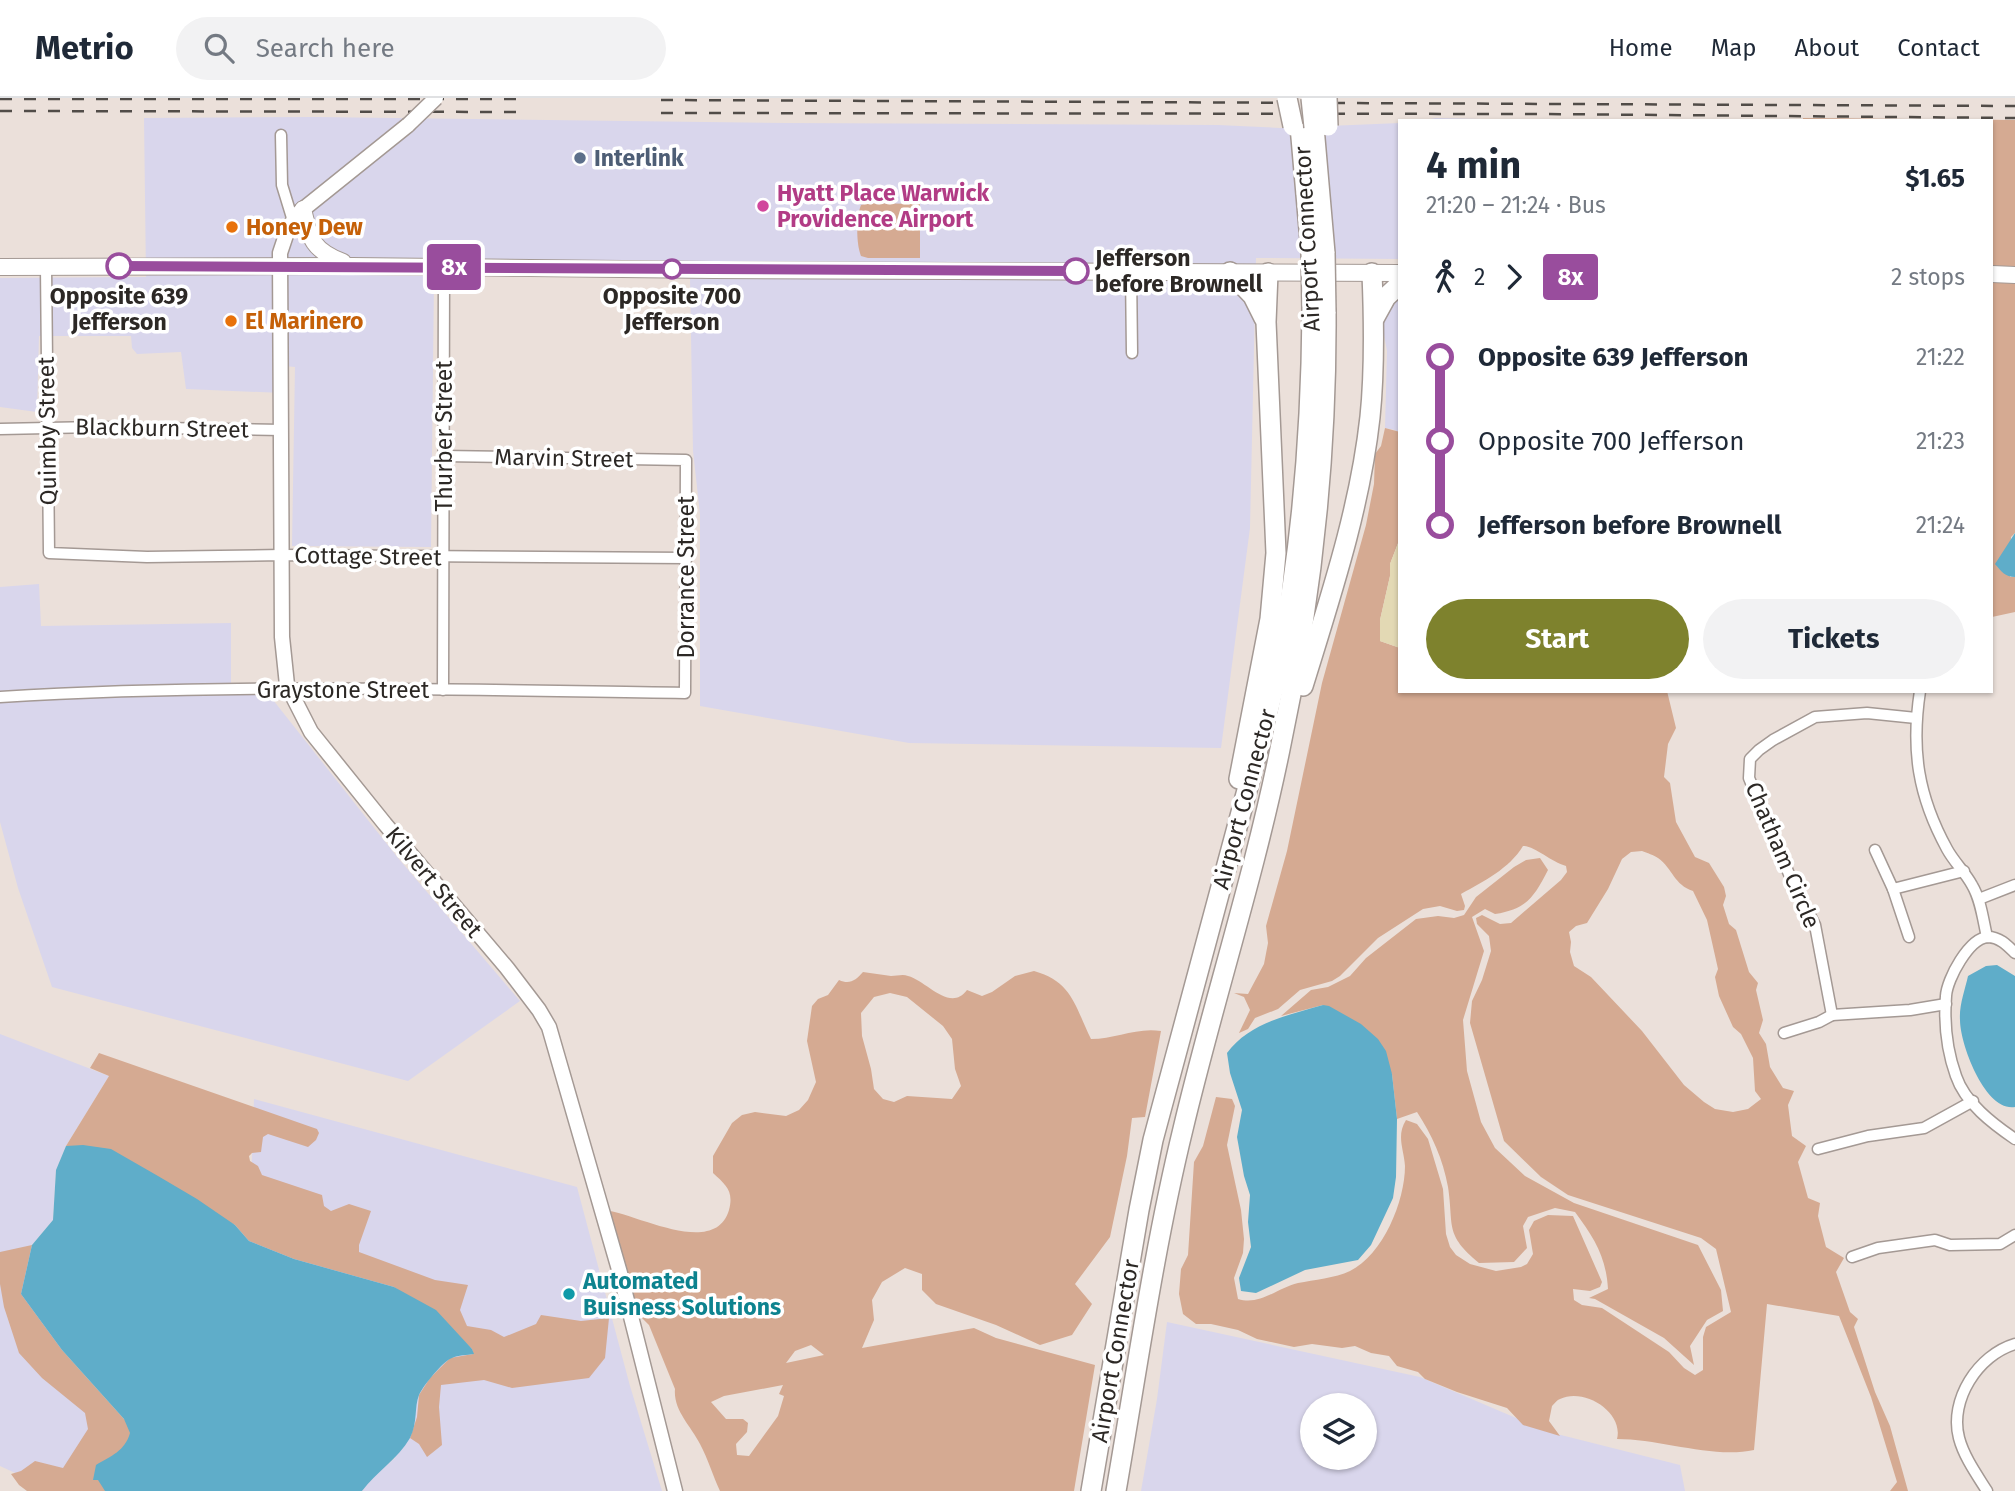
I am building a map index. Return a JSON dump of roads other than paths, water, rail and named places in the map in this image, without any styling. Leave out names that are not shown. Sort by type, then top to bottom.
[{"type":"highway","points":[[1287,98],[1309,126],[1329,180],[1320,249]]},
{"type":"highway","name":"Airport Connector","points":[[1297,98],[1309,126]]},
{"type":"highway","name":"Airport Connector","points":[[1091,1491],[1145,1176],[1162,1103],[1268,712],[1290,605],[1300,533],[1319,311],[1320,249],[1307,188],[1311,98]]},
{"type":"highway","points":[[1309,126],[1327,98]]},
{"type":"highway","points":[[1230,272],[1253,296],[1266,322]]},
{"type":"highway","points":[[1228,855],[1243,750],[1267,638],[1275,575],[1276,529],[1266,322],[1268,273]]},
{"type":"highway","points":[[1272,788],[1336,579],[1362,470],[1373,390],[1372,273]]},
{"type":"highway","points":[[1374,321],[1382,302],[1398,286]]},
{"type":"highway","name":"Airport Connector","points":[[1116,1491],[1175,1160],[1272,788],[1301,638],[1317,517],[1325,411],[1319,311]]},
{"type":"main road","points":[[298,215],[319,250],[330,258],[352,266]]},
{"type":"main road","points":[[0,267],[352,266],[1398,273]]},
{"type":"main road","points":[[1993,274],[2015,275]]},
{"type":"street","points":[[281,135],[282,185],[298,215],[408,125],[436,98]]},
{"type":"street","name":"Kilvert Street","points":[[298,215],[283,243],[279,266],[282,637],[289,690],[311,732],[508,968],[547,1023],[623,1286],[675,1491]]},
{"type":"street","name":"Quimby Street","points":[[47,267],[49,553]]},
{"type":"street","name":"Thurber Street","points":[[443,690],[444,267]]},
{"type":"street","points":[[1131,271],[1132,353]]},
{"type":"street","name":"Blackburn Street","points":[[0,429],[282,430]]},
{"type":"street","name":"Marvin Street","points":[[443,456],[686,460]]},
{"type":"street","name":"Dorrance Street","points":[[685,693],[686,460]]},
{"type":"street","name":"Cottage Street","points":[[49,553],[147,557],[282,555],[687,558]]},
{"type":"street","name":"Graystone Street","points":[[0,697],[91,691],[443,690],[685,693]]},
{"type":"street","points":[[1920,693],[1916,718],[1916,760],[1920,780],[1931,818],[1979,899],[1987,937]]},
{"type":"street","name":"Chatham Circle","points":[[1832,1015],[1815,925],[1788,874],[1749,778],[1750,759],[1773,740],[1815,717],[1867,713],[1916,718]]},
{"type":"street","points":[[1875,849],[1893,889],[1909,937]]},
{"type":"street","points":[[1893,889],[1964,872]]},
{"type":"street","points":[[1979,899],[2015,885]]},
{"type":"street","points":[[2015,953],[2004,942],[1987,937],[1974,943],[1955,968],[1945,993],[1945,1019],[1957,1079],[1996,1126],[2015,1139]]},
{"type":"street","points":[[1784,1033],[1832,1015],[1910,1010],[1946,1004]]},
{"type":"street","points":[[1818,1149],[1868,1136],[1924,1128],[1973,1101]]},
{"type":"street","points":[[1852,1257],[1878,1248],[1935,1240],[1950,1245],[2000,1244],[2015,1236]]},
{"type":"street","points":[[1987,1491],[1971,1466],[1959,1438],[1957,1412],[1965,1388],[1982,1363],[2015,1344]]},
{"type":"water","points":[[2015,533],[2015,577],[2012,577],[1995,564]]},
{"type":"water","points":[[1997,965],[2015,976],[2015,1107],[2004,1106],[1984,1088],[1969,1059],[1961,1031],[1960,1009],[1968,976],[1986,966]]},
{"type":"water","points":[[1323,1005],[1361,1024],[1378,1039],[1386,1051],[1392,1074],[1397,1119],[1393,1198],[1371,1245],[1358,1260],[1305,1270],[1256,1293],[1241,1291],[1239,1278],[1251,1247],[1248,1222],[1250,1195],[1237,1137],[1242,1110],[1230,1073],[1227,1053],[1246,1034],[1258,1027]]},
{"type":"water","points":[[83,1145],[111,1149],[158,1176],[235,1225],[249,1241],[294,1259],[394,1287],[436,1310],[472,1349],[474,1354],[448,1360],[429,1380],[419,1395],[410,1438],[362,1491],[105,1491],[98,1480],[93,1480],[96,1465],[121,1449],[130,1433],[124,1419],[62,1350],[21,1294],[32,1245],[53,1220],[56,1170],[66,1146]]},
{"type":"railway","points":[[0,99],[525,99]]},
{"type":"railway","points":[[661,100],[2015,106]]},
{"type":"railway","points":[[0,111],[525,112]]},
{"type":"railway","points":[[661,113],[1544,114],[2015,118]]},
{"type":"place","name":"Interlink","points":[[580,158]]},
{"type":"place","name":"Hyatt Place Warwick Providence Airport","points":[[763,206]]},
{"type":"place","name":"Honey Dew","points":[[232,227]]},
{"type":"place","name":"Opposite 639 Jefferson","points":[[119,266]]},
{"type":"place","name":"Opposite 700 Jefferson","points":[[672,269]]},
{"type":"place","name":"Jefferson before Brownell","points":[[1076,271]]},
{"type":"place","name":"El Marinero","points":[[231,321]]},
{"type":"place","name":"Automated Buisness Solutions","points":[[569,1294]]}]
